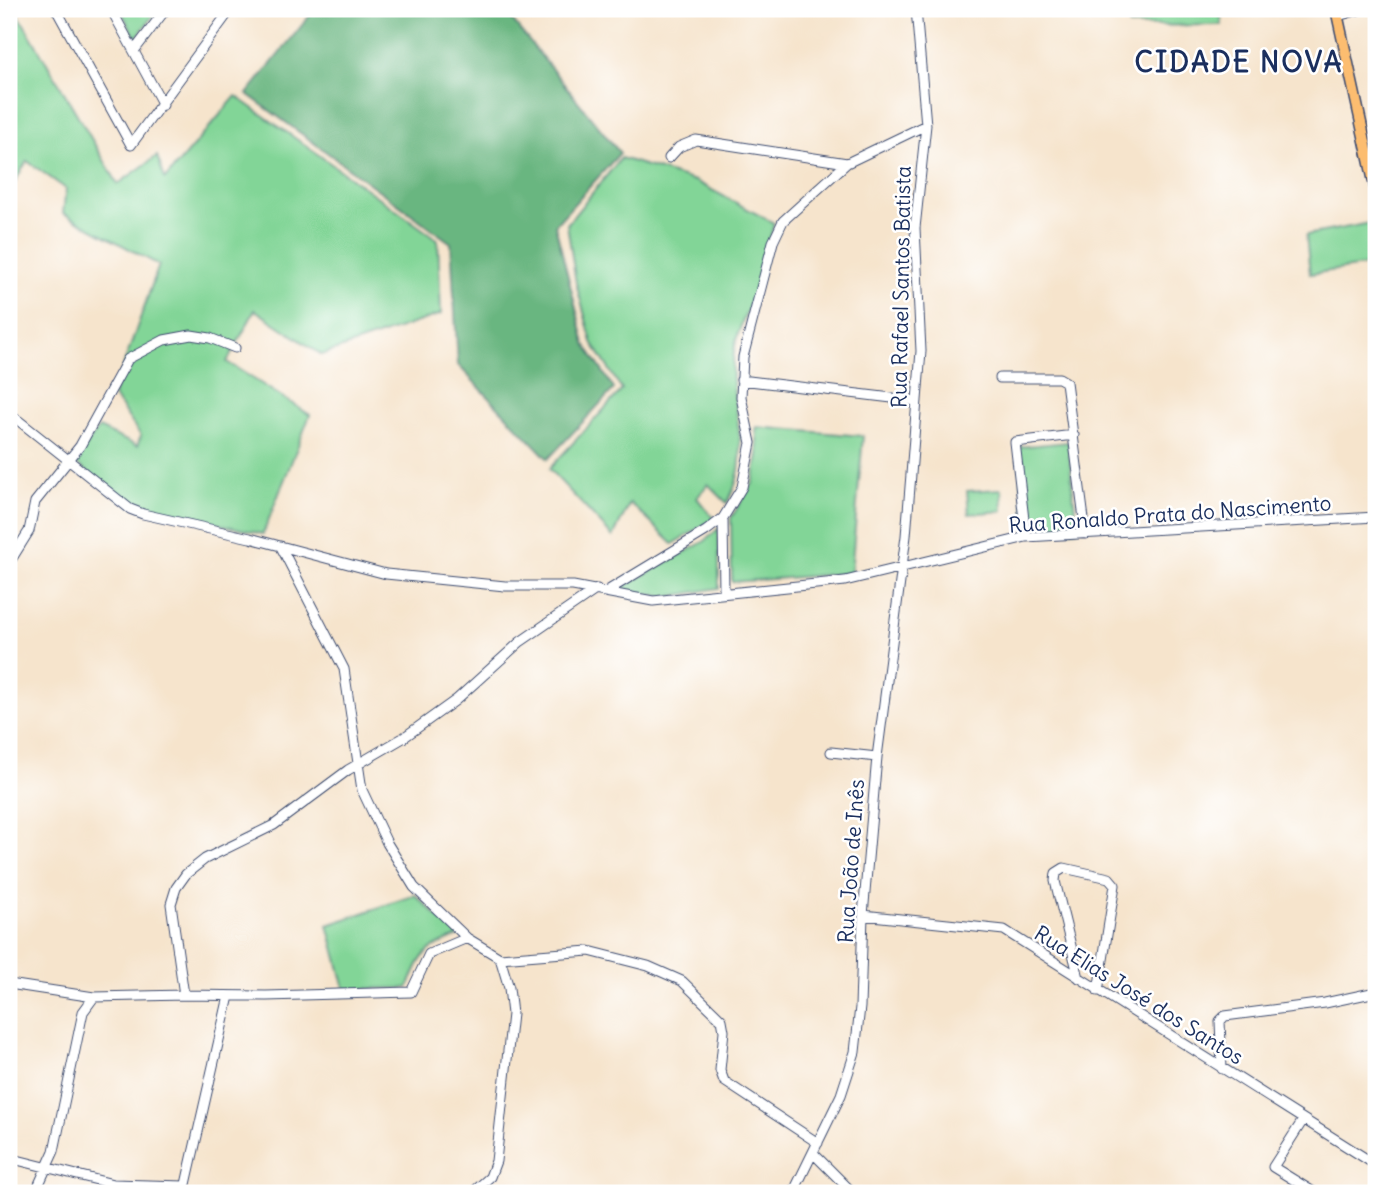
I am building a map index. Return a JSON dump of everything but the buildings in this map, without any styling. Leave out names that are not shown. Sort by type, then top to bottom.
[{"type":"main road","points":[[1337,13],[1376,191]]},
{"type":"street","points":[[55,9],[131,145],[231,9]]},
{"type":"street","points":[[111,9],[163,105]]},
{"type":"street","points":[[134,51],[166,9]]},
{"type":"street","name":"Rua Rafael Santos Batista","points":[[901,565],[921,351],[915,228],[926,125],[916,9]]},
{"type":"street","points":[[1337,13],[1362,9]]},
{"type":"street","points":[[607,591],[693,540],[723,518],[742,487],[751,454],[750,427],[741,397],[745,350],[776,234],[790,213],[847,163],[926,125]]},
{"type":"street","points":[[669,158],[679,147],[696,140],[847,163]]},
{"type":"street","points":[[9,563],[29,531],[35,502],[69,462],[105,405],[120,369],[135,354],[164,340],[191,335],[210,338],[235,348]]},
{"type":"street","points":[[1000,378],[1059,378],[1067,385],[1086,534]]},
{"type":"street","points":[[741,380],[917,401]]},
{"type":"street","name":"Rua Ronaldo Prata do Nascimento","points":[[9,413],[136,512],[386,574],[505,586],[597,589],[653,601],[676,601],[724,592],[845,581],[901,565],[1026,537],[1376,517]]},
{"type":"street","points":[[1026,537],[1015,442],[1074,435]]},
{"type":"street","points":[[723,518],[724,592]]},
{"type":"street","points":[[281,547],[344,669],[362,789],[394,857],[419,893],[467,938],[500,958],[589,951],[648,965],[682,981],[722,1020],[724,1031],[720,1070],[724,1081],[818,1143]]},
{"type":"street","name":"Rua João de Inês","points":[[793,1193],[841,1095],[855,1052],[860,1007],[863,915],[877,757],[901,565]]},
{"type":"street","points":[[184,995],[172,917],[172,897],[181,879],[205,859],[274,825],[443,710],[520,642],[597,589]]},
{"type":"street","points":[[831,752],[877,757]]},
{"type":"street","points":[[1079,979],[1055,881],[1059,870],[1072,868],[1114,882],[1098,991]]},
{"type":"street","name":"Rua Elias José dos Santos","points":[[863,915],[998,928],[1376,1165]]},
{"type":"street","points":[[9,984],[94,996],[411,992],[429,954],[467,938]]},
{"type":"street","points":[[472,1193],[494,1172],[506,1080],[511,996],[500,958]]},
{"type":"street","points":[[1222,1069],[1220,1021],[1225,1016],[1325,1003],[1376,992]]},
{"type":"street","points":[[35,1193],[49,1166],[76,1058],[83,1012],[94,996]]},
{"type":"street","points":[[9,1158],[113,1184],[185,1190],[229,996]]},
{"type":"street","points":[[1303,1120],[1273,1164],[1275,1169],[1315,1193]]},
{"type":"street","points":[[813,1153],[853,1193]]},
{"type":"green space","points":[[9,9],[15,9],[118,184],[157,156],[165,179],[236,96],[438,240],[441,314],[322,355],[255,310],[227,362],[310,415],[263,534],[130,504],[74,462],[99,428],[137,446],[141,436],[113,395],[159,265],[63,213],[66,189],[27,161],[9,192]]},
{"type":"green space","points":[[120,9],[158,9],[136,38]]},
{"type":"green space","points":[[315,9],[503,9],[620,153],[555,225],[585,344],[614,389],[548,459],[458,365],[451,243],[247,94]]},
{"type":"green space","points":[[1129,9],[1220,9],[1222,25],[1129,26]]},
{"type":"green space","points":[[621,158],[695,181],[774,223],[758,283],[736,341],[733,383],[740,463],[736,483],[727,503],[708,484],[697,498],[714,519],[673,544],[630,503],[613,537],[549,469],[622,390],[592,342],[576,283],[567,224]]},
{"type":"green space","points":[[1371,223],[1376,264],[1310,274],[1306,235]]},
{"type":"green space","points":[[756,427],[863,436],[851,573],[732,582],[731,518],[753,483],[758,454]]},
{"type":"green space","points":[[1068,442],[1077,530],[1027,535],[1018,447]]},
{"type":"green space","points":[[1002,489],[1003,511],[969,514],[967,491]]},
{"type":"green space","points":[[719,528],[719,588],[666,597],[619,589],[705,541]]},
{"type":"green space","points":[[415,895],[459,936],[425,954],[408,988],[345,989],[328,925]]},
{"type":"district","name":"CIDADE NOVA","points":[[1239,62]]}]
